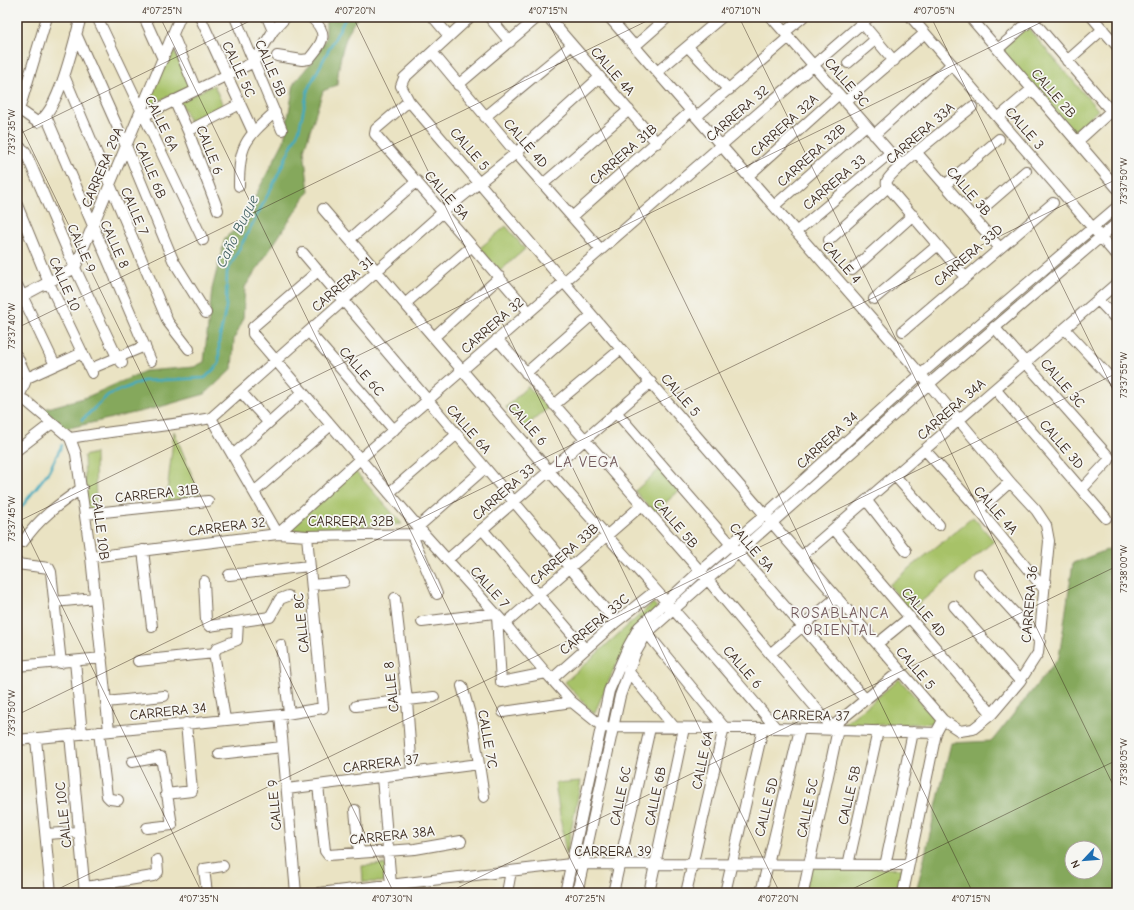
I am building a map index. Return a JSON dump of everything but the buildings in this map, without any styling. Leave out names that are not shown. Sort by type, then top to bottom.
[{"type":"street","points":[[47,17],[18,109],[34,122],[37,122],[46,116],[65,78],[81,17]]},
{"type":"street","name":"CALLE 6A","points":[[97,17],[203,240]]},
{"type":"street","points":[[144,17],[163,59]]},
{"type":"street","name":"CARRERA 29A","points":[[75,268],[126,146],[142,113],[180,17]]},
{"type":"street","name":"CALLE 5C","points":[[200,17],[253,132]]},
{"type":"street","name":"CALLE 5B","points":[[235,17],[282,130]]},
{"type":"street","points":[[267,17],[273,32]]},
{"type":"street","points":[[142,113],[227,76],[254,62],[273,32],[286,17]]},
{"type":"street","points":[[277,56],[302,60],[310,59],[324,34],[322,28],[311,17]]},
{"type":"street","points":[[433,17],[449,36]]},
{"type":"street","points":[[432,52],[470,17]]},
{"type":"street","points":[[489,17],[510,42]]},
{"type":"street","points":[[458,85],[538,17]]},
{"type":"street","name":"CALLE 4A","points":[[548,17],[657,143]]},
{"type":"street","points":[[635,46],[668,17]]},
{"type":"street","points":[[657,72],[722,17]]},
{"type":"street","name":"CALLE 3C","points":[[771,17],[902,166]]},
{"type":"street","name":"CARRERA 31B","points":[[572,217],[657,143],[694,114],[729,90],[787,35],[803,17]]},
{"type":"street","name":"CALLE 3","points":[[911,17],[1117,256]]},
{"type":"street","name":"CALLE 2B","points":[[970,17],[1078,140],[1117,188]]},
{"type":"street","points":[[1092,17],[1117,46]]},
{"type":"street","name":"CALLE 4","points":[[613,18],[635,46],[721,146],[921,374],[1040,516],[1048,529]]},
{"type":"street","points":[[998,49],[1031,18],[1114,114],[1078,140]]},
{"type":"street","points":[[866,20],[876,39],[894,61]]},
{"type":"street","name":"CARRERA 32","points":[[91,557],[278,534],[360,459],[497,339],[866,20]]},
{"type":"street","points":[[1068,61],[1103,29]]},
{"type":"street","name":"CARRERA 32A","points":[[748,176],[842,98],[894,61],[925,33]]},
{"type":"street","name":"CALLE 6B","points":[[76,34],[126,146],[173,260],[206,313]]},
{"type":"street","points":[[173,34],[196,90]]},
{"type":"street","points":[[848,63],[876,39]]},
{"type":"street","points":[[485,117],[572,45]]},
{"type":"street","points":[[688,47],[729,90]]},
{"type":"street","name":"CALLE 4D","points":[[432,52],[485,117],[601,250]]},
{"type":"street","name":"CALLE 5","points":[[432,52],[404,78],[401,86],[409,100],[565,281],[621,349],[766,514],[943,720]]},
{"type":"street","points":[[874,135],[952,64]]},
{"type":"street","name":"CARRERA 31","points":[[211,418],[443,212],[516,153],[600,77]]},
{"type":"street","name":"CALLE 7","points":[[65,78],[109,186],[168,322],[189,349]]},
{"type":"street","points":[[998,118],[1032,89]]},
{"type":"street","name":"CALLE 6","points":[[174,100],[188,131],[218,210]]},
{"type":"street","name":"CALLE 5A","points":[[409,100],[374,131],[375,134],[529,312]]},
{"type":"street","points":[[188,131],[240,104]]},
{"type":"street","name":"CARRERA 33A","points":[[829,240],[888,184],[902,166],[972,108]]},
{"type":"street","points":[[543,184],[629,110]]},
{"type":"street","points":[[239,186],[239,161],[245,145],[253,132],[275,112]]},
{"type":"street","name":"CALLE 8","points":[[46,116],[92,227],[151,361]]},
{"type":"street","name":"CARRERA 32B","points":[[774,206],[866,125]]},
{"type":"street","points":[[945,185],[999,139]]},
{"type":"street","name":"CALLE 9","points":[[17,145],[25,151],[75,268],[120,360]]},
{"type":"street","name":"CARRERA 33","points":[[796,232],[890,153]]},
{"type":"street","name":"CALLE 3B","points":[[917,153],[999,247]]},
{"type":"street","points":[[973,217],[1026,171]]},
{"type":"street","points":[[350,239],[417,181]]},
{"type":"street","points":[[888,184],[965,277]]},
{"type":"street","name":"CARRERA 33D","points":[[903,331],[999,247],[1053,203]]},
{"type":"street","name":"CALLE 10","points":[[17,205],[49,283],[91,371],[120,360]]},
{"type":"street","name":"CARRERA 34","points":[[613,728],[620,696],[628,671],[647,633],[700,571],[766,514],[921,374],[1117,207]]},
{"type":"street","name":"CALLE 6","points":[[323,209],[406,303],[548,470],[655,592],[724,666],[776,728]]},
{"type":"street","points":[[852,270],[913,215]]},
{"type":"street","name":"CARRERA 34","points":[[603,727],[609,691],[628,647],[639,627],[707,579],[739,553],[994,327],[1117,223]]},
{"type":"street","points":[[874,298],[938,245]]},
{"type":"street","points":[[406,303],[472,246]]},
{"type":"street","name":"CALLE 6A","points":[[303,253],[456,435],[571,567],[616,622]]},
{"type":"street","points":[[20,297],[75,268]]},
{"type":"street","name":"CALLE 7","points":[[318,270],[253,327],[253,334],[389,493],[418,532],[447,560],[505,624],[572,702],[603,727]]},
{"type":"street","points":[[434,336],[500,277]]},
{"type":"street","name":"CARRERA 34A","points":[[802,556],[924,450],[960,421],[1117,283]]},
{"type":"street","points":[[17,285],[20,297],[54,365]]},
{"type":"street","points":[[1098,300],[1117,320]]},
{"type":"street","points":[[526,373],[592,315]]},
{"type":"street","name":"CALLE 3C","points":[[994,327],[1110,458],[1082,489]]},
{"type":"street","points":[[1065,329],[1117,385]]},
{"type":"street","name":"CALLE 6C","points":[[309,332],[394,430]]},
{"type":"street","name":"CALLE 5B","points":[[497,339],[707,579],[834,729]]},
{"type":"street","points":[[120,360],[145,346]]},
{"type":"street","points":[[554,405],[621,349]]},
{"type":"street","points":[[27,378],[82,353]]},
{"type":"street","points":[[17,356],[27,378],[20,399],[70,438],[174,425],[211,418],[278,534]]},
{"type":"street","name":"CARRERA 33","points":[[447,560],[514,502],[548,470],[651,382]]},
{"type":"street","name":"CALLE 3D","points":[[995,389],[1106,518]]},
{"type":"street","points":[[241,392],[268,422]]},
{"type":"street","points":[[233,455],[303,392]]},
{"type":"street","name":"CALLE 5A","points":[[616,412],[866,700]]},
{"type":"street","points":[[17,450],[52,423]]},
{"type":"street","points":[[254,492],[331,425]]},
{"type":"street","points":[[389,493],[456,435]]},
{"type":"street","name":"CALLE 10B","points":[[70,438],[76,454],[82,488],[102,658],[106,702],[104,732],[107,796],[110,799],[118,800]]},
{"type":"street","name":"CALLE 4A","points":[[924,450],[979,510],[1044,589]]},
{"type":"street","points":[[437,594],[418,532],[485,468]]},
{"type":"street","points":[[895,476],[939,525]]},
{"type":"street","points":[[979,510],[1010,482]]},
{"type":"street","points":[[23,542],[31,529],[44,516],[82,488]]},
{"type":"street","name":"CARRERA 31B","points":[[85,514],[208,501]]},
{"type":"street","points":[[867,501],[906,551]]},
{"type":"street","name":"CARRERA 33B","points":[[505,624],[642,505]]},
{"type":"street","points":[[482,529],[585,649]]},
{"type":"street","name":"CALLE 4D","points":[[834,529],[992,714]]},
{"type":"street","name":"CARRERA 36","points":[[992,714],[1020,681],[1036,658],[1040,641],[1049,541],[1048,529]]},
{"type":"street","name":"CARRERA 32B","points":[[278,534],[307,536],[418,532]]},
{"type":"street","name":"CALLE 8C","points":[[307,536],[323,708]]},
{"type":"street","points":[[143,550],[152,627]]},
{"type":"street","points":[[17,564],[50,570],[61,663]]},
{"type":"street","points":[[229,575],[309,566]]},
{"type":"street","points":[[979,574],[1040,641]]},
{"type":"street","points":[[204,581],[207,625],[270,617],[279,600],[288,596]]},
{"type":"street","points":[[312,585],[344,582]]},
{"type":"street","name":"CARRERA 33C","points":[[549,676],[655,592]]},
{"type":"street","points":[[770,654],[837,597]]},
{"type":"street","points":[[54,602],[94,598]]},
{"type":"street","name":"CALLE 8","points":[[395,598],[407,700],[412,773]]},
{"type":"street","points":[[954,606],[1020,681]]},
{"type":"street","points":[[422,622],[495,614],[501,682],[549,676]]},
{"type":"street","points":[[877,644],[910,617]]},
{"type":"street","points":[[138,661],[214,653],[218,648],[238,640],[238,622]]},
{"type":"street","name":"CALLE 6A","points":[[647,633],[724,728],[686,893]]},
{"type":"street","name":"CALLE 9","points":[[281,645],[284,714],[282,747],[296,893]]},
{"type":"street","points":[[214,653],[225,719]]},
{"type":"street","points":[[17,666],[102,658]]},
{"type":"street","points":[[75,661],[82,734]]},
{"type":"street","points":[[628,671],[679,728]]},
{"type":"street","points":[[834,729],[900,671]]},
{"type":"street","name":"CALLE 7C","points":[[462,686],[472,725],[484,797]]},
{"type":"street","points":[[106,702],[164,696]]},
{"type":"street","points":[[356,706],[434,697]]},
{"type":"street","points":[[503,712],[572,702]]},
{"type":"street","name":"CARRERA 34","points":[[17,740],[284,714],[323,708]]},
{"type":"street","points":[[902,893],[936,732],[943,720],[960,731],[967,731],[980,725],[992,714]]},
{"type":"street","points":[[166,794],[192,791],[186,723]]},
{"type":"street","points":[[565,893],[603,727]]},
{"type":"street","name":"CARRERA 37","points":[[603,727],[776,728],[936,732]]},
{"type":"street","points":[[577,893],[613,728]]},
{"type":"street","name":"CALLE 6C","points":[[613,893],[650,728]]},
{"type":"street","name":"CALLE 6B","points":[[649,893],[679,728]]},
{"type":"street","points":[[726,893],[763,728]]},
{"type":"street","name":"CALLE 5D","points":[[761,893],[800,729]]},
{"type":"street","name":"CALLE 5C","points":[[803,893],[810,865],[834,729]]},
{"type":"street","name":"CALLE 5B","points":[[848,865],[878,730]]},
{"type":"street","points":[[885,866],[913,732]]},
{"type":"street","name":"CALLE 10C","points":[[70,735],[78,832],[85,890]]},
{"type":"street","points":[[36,739],[51,893]]},
{"type":"street","points":[[219,754],[282,747]]},
{"type":"street","points":[[132,762],[161,757],[172,825],[147,828]]},
{"type":"street","name":"CARRERA 37","points":[[287,789],[479,764]]},
{"type":"street","points":[[382,777],[387,852],[391,885]]},
{"type":"street","name":"CARRERA 38A","points":[[318,785],[326,854],[387,852],[416,849],[461,841]]},
{"type":"street","points":[[355,810],[359,853]]},
{"type":"street","points":[[46,834],[78,832]]},
{"type":"street","points":[[85,890],[153,876],[158,872],[157,860]]},
{"type":"street","name":"CARRERA 39","points":[[319,893],[571,864],[908,865]]},
{"type":"street","points":[[207,893],[204,868],[223,866]]},
{"type":"street","points":[[507,893],[511,871]]},
{"type":"green space","points":[[326,17],[358,17],[345,40],[337,85],[323,91],[304,150],[309,191],[245,287],[243,320],[234,339],[232,369],[205,394],[156,408],[65,429],[44,409],[87,397],[145,371],[194,367],[204,362],[212,289],[225,238],[240,225],[284,141],[294,83],[315,58],[326,38]]},
{"type":"green space","points":[[1027,27],[1098,110],[1073,132],[1001,49]]},
{"type":"green space","points":[[172,45],[190,87],[147,106]]},
{"type":"green space","points":[[214,85],[224,108],[191,125],[180,101]]},
{"type":"green space","points":[[506,226],[525,249],[500,271],[480,248]]},
{"type":"green space","points":[[528,386],[548,408],[524,428],[506,407]]},
{"type":"green space","points":[[174,431],[200,495],[166,501]]},
{"type":"green space","points":[[95,453],[96,513],[86,513],[84,456]]},
{"type":"green space","points":[[661,468],[680,490],[654,513],[635,491]]},
{"type":"green space","points":[[354,470],[402,524],[287,531]]},
{"type":"green space","points":[[973,517],[994,541],[910,611],[889,585]]},
{"type":"green space","points":[[1117,546],[1117,893],[916,893],[951,743],[992,741],[1059,657],[1073,563]]},
{"type":"green space","points":[[653,603],[657,607],[615,667],[594,714],[565,682]]},
{"type":"green space","points":[[899,679],[939,723],[841,726],[871,703]]},
{"type":"green space","points":[[581,781],[566,855],[555,783]]},
{"type":"green space","points":[[385,864],[388,882],[363,882],[362,866]]},
{"type":"green space","points":[[810,866],[907,869],[901,893],[804,893]]},
{"type":"waterway","name":"Caño Buque","points":[[82,420],[108,395],[143,381],[205,378],[219,364],[219,341],[226,307],[227,272],[274,183],[299,130],[308,89],[346,17]]},
{"type":"waterway","name":"Caño Buque","points":[[17,513],[49,471],[62,445]]},
{"type":"district","name":"LA VEGA","points":[[587,462]]},
{"type":"district","name":"ROSABLANCA ORIENTAL","points":[[840,622]]}]
